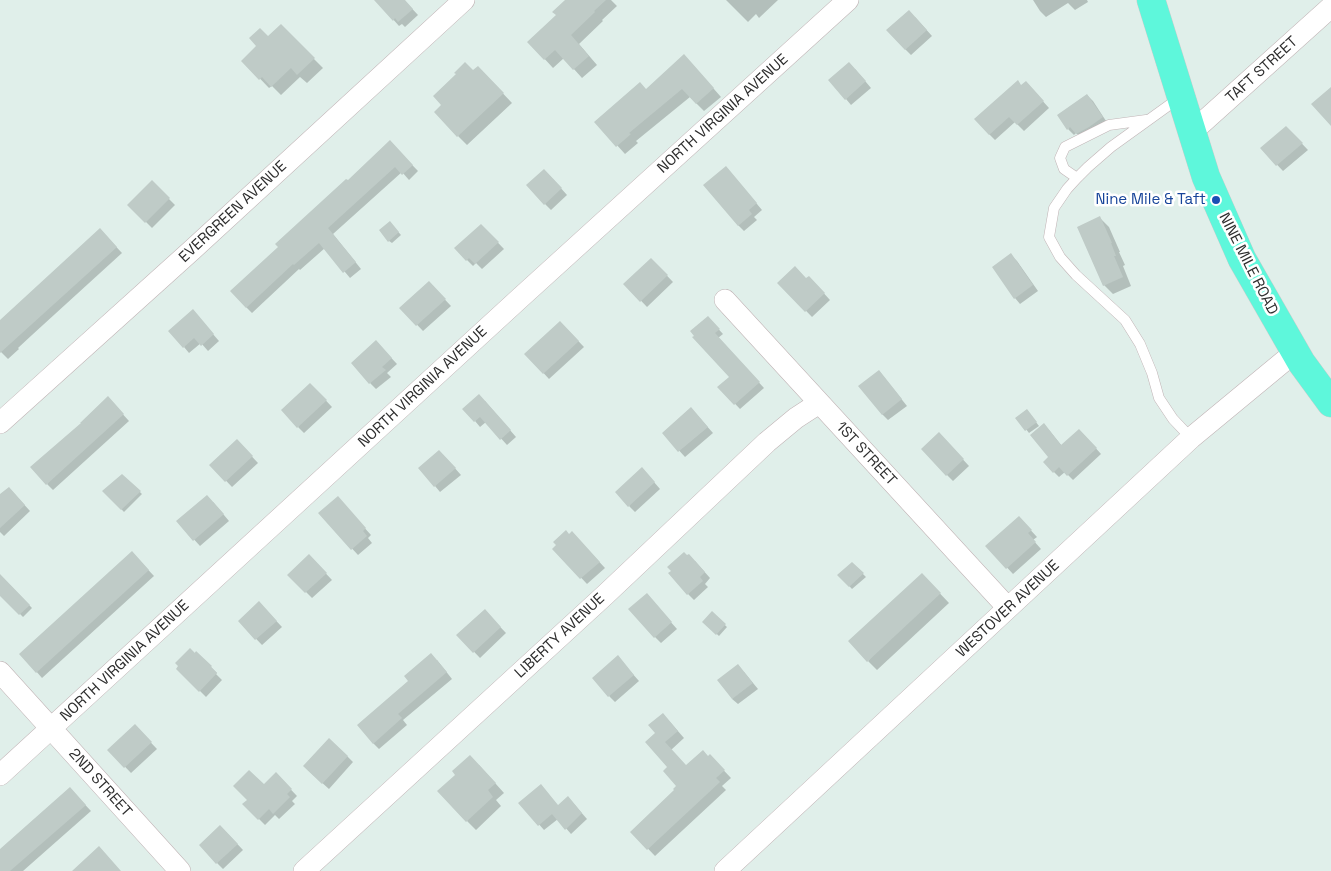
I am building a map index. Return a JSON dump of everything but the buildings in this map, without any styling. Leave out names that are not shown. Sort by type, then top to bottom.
[{"type":"main road","name":"NINE MILE ROAD","points":[[1151,0],[1206,177],[1242,259],[1301,362],[1331,403]]},
{"type":"street","name":"EVERGREEN AVENUE","points":[[0,423],[192,250],[464,0]]},
{"type":"street","name":"NORTH VIRGINIA AVENUE","points":[[0,775],[848,0]]},
{"type":"street","name":"TAFT STREET","points":[[1192,132],[1331,7]]},
{"type":"street","name":"1ST STREET","points":[[725,300],[1008,608]]},
{"type":"street","name":"WESTOVER AVENUE","points":[[725,871],[1191,438],[1295,352]]},
{"type":"street","name":"LIBERTY AVENUE","points":[[304,871],[605,595],[767,442],[796,418],[819,403]]},
{"type":"street","name":"2ND STREET","points":[[0,672],[180,871]]},
{"type":"lane","points":[[1181,96],[1111,147],[1077,178],[1054,208],[1049,237],[1060,257],[1105,303],[1125,320],[1140,344],[1146,358],[1158,398],[1173,419],[1191,438]]},
{"type":"lane","points":[[1077,178],[1064,169],[1060,158],[1065,147],[1109,125],[1148,120]]},
{"type":"place","name":"Nine Mile & Taft","points":[[1216,200]]}]
